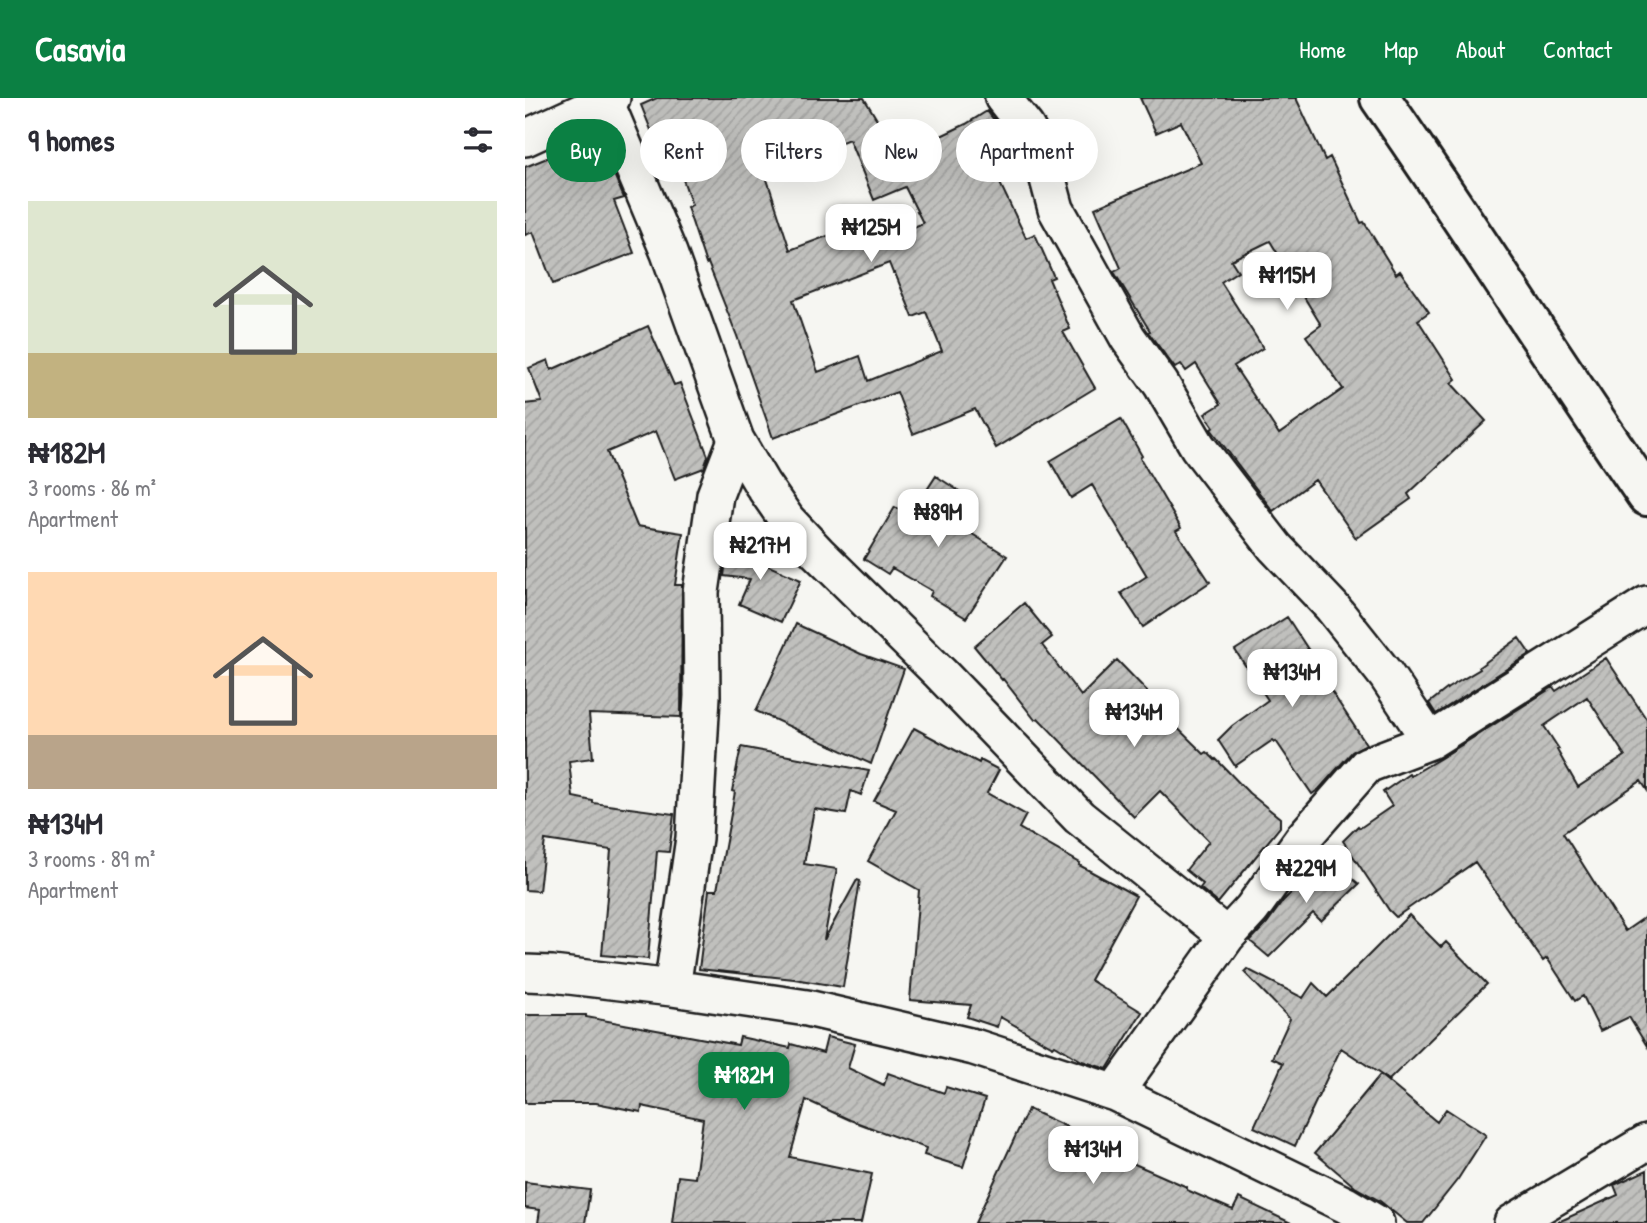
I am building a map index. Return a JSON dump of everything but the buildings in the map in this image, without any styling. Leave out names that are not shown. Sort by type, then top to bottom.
[{"type":"main road","points":[[1380,98],[1647,496]]},
{"type":"street","points":[[1003,98],[1026,127],[1042,157],[1056,209],[1128,338],[1161,384],[1198,447],[1275,547],[1332,607],[1386,675],[1430,741]]},
{"type":"street","points":[[525,138],[607,99],[669,253],[736,440],[787,520],[1079,817],[1227,936]]},
{"type":"street","points":[[672,988],[694,838],[702,696],[701,592],[715,495],[736,440]]},
{"type":"street","points":[[1115,1093],[1227,936],[1252,909],[1303,838],[1367,765],[1430,741],[1647,604]]},
{"type":"street","points":[[525,973],[672,988],[807,1008],[961,1044],[1115,1093],[1346,1205],[1376,1223]]},
{"type":"street","points":[[1512,1223],[1647,1142]]}]
